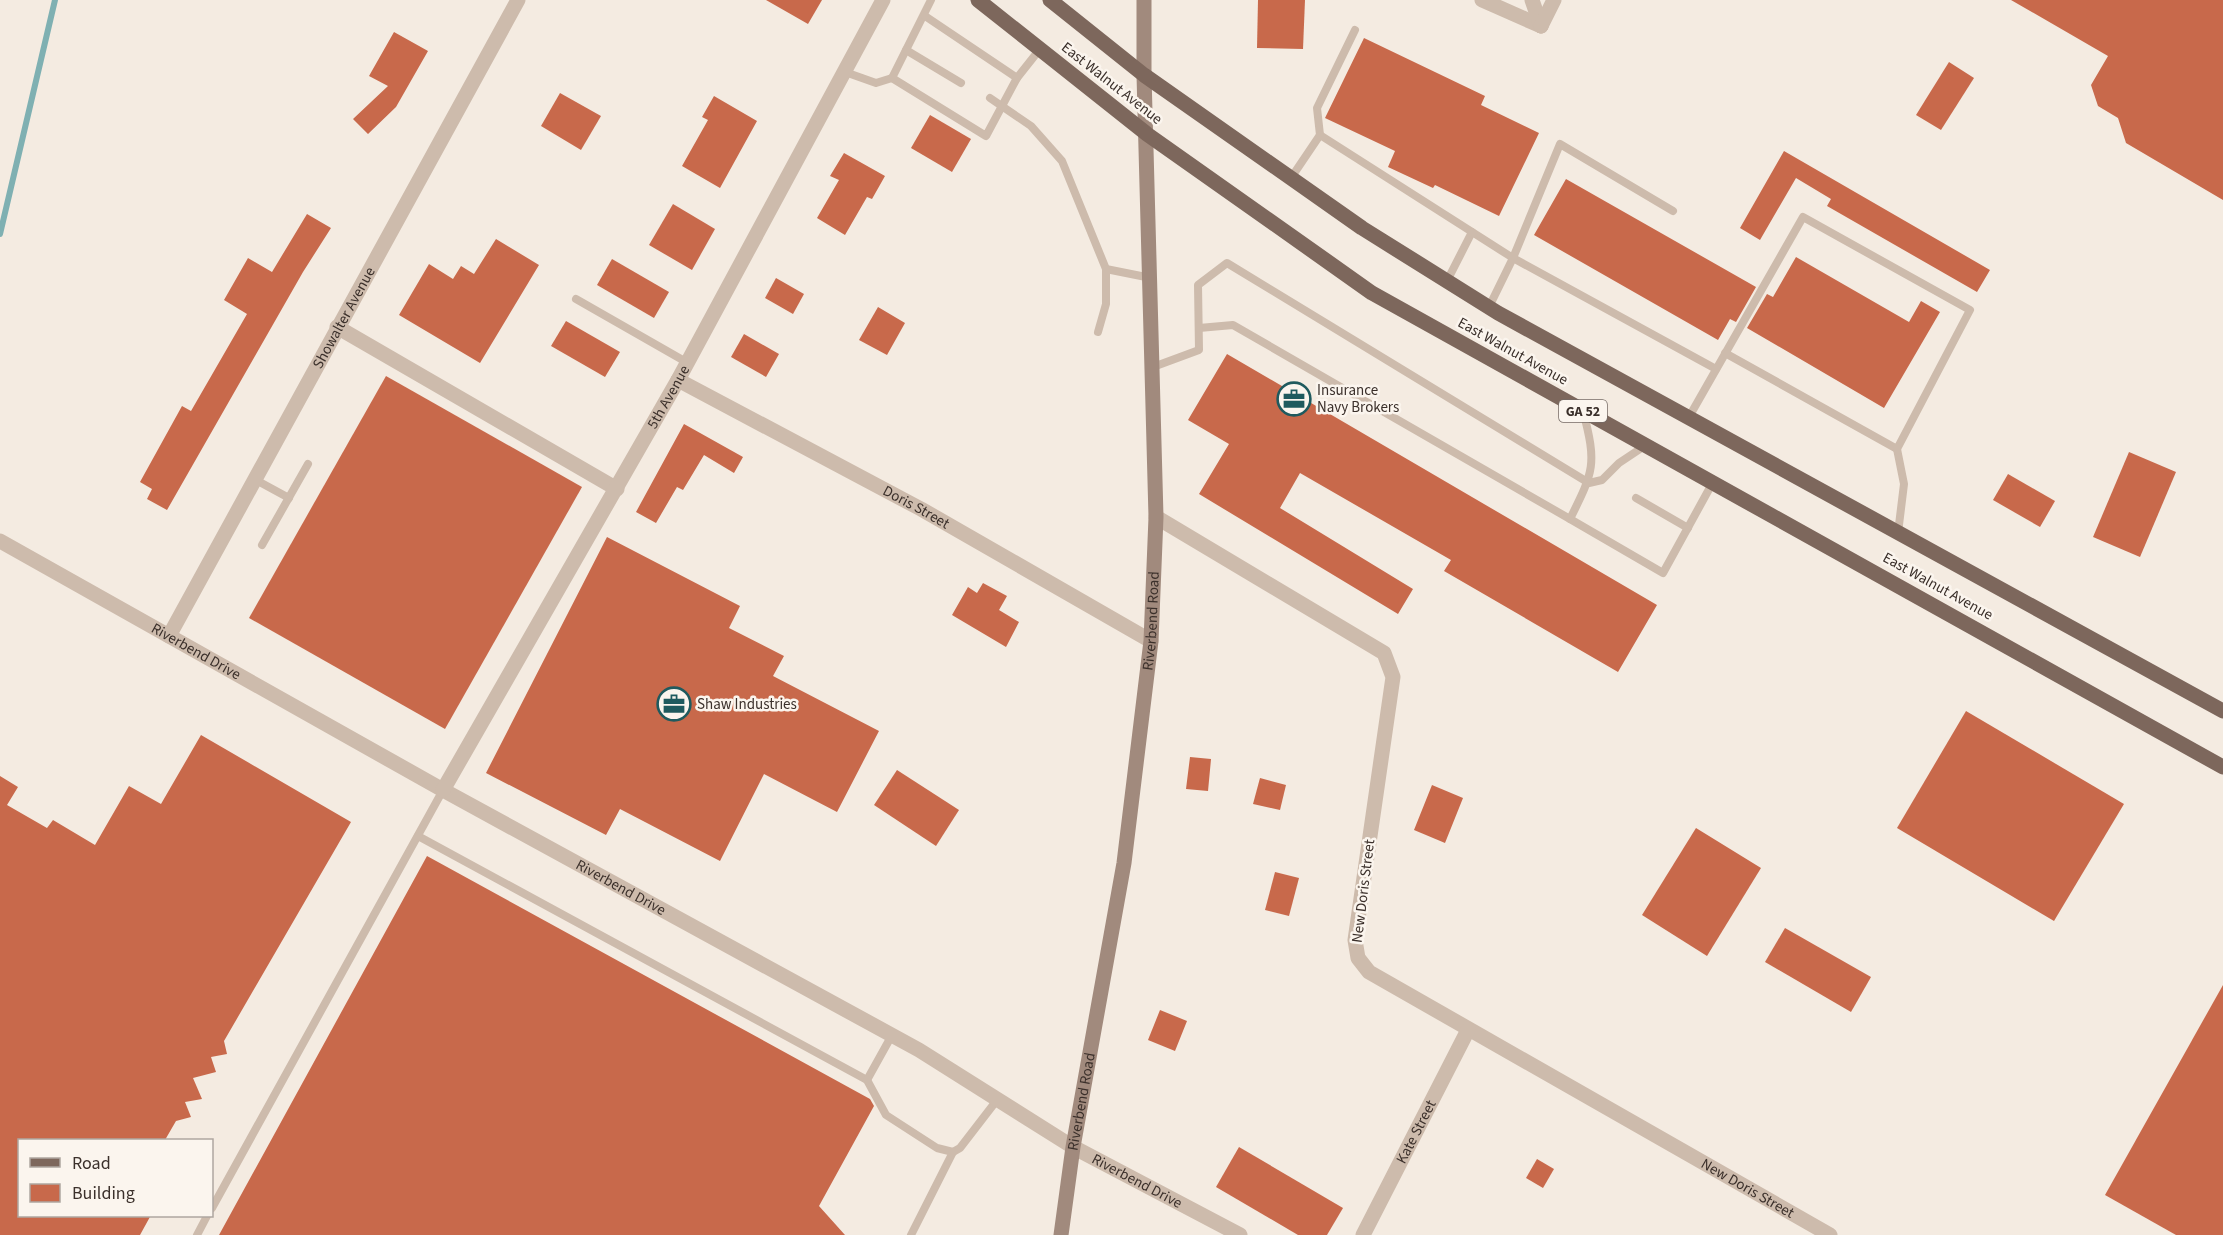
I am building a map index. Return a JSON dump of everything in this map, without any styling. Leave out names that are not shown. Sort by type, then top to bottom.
[{"type":"main road","name":"East Walnut Avenue","points":[[978,0],[1147,134],[1372,293],[2223,767]]},
{"type":"main road","name":"East Walnut Avenue","points":[[1050,0],[1144,75],[1362,228],[1489,307],[2223,711]]},
{"type":"street","name":"Showalter Avenue","points":[[169,636],[518,0]]},
{"type":"street","name":"5th Avenue","points":[[443,790],[688,363],[884,0]]},
{"type":"street","name":"Riverbend Road","points":[[1061,1235],[1073,1147],[1124,863],[1151,641],[1156,517],[1144,0]]},
{"type":"street","points":[[1482,0],[1541,26]]},
{"type":"street","points":[[1532,0],[1541,26]]},
{"type":"street","points":[[1541,26],[1554,0]]},
{"type":"street","points":[[337,327],[617,489]]},
{"type":"street","name":"Doris Street","points":[[678,380],[921,509],[1151,641]]},
{"type":"street","name":"New Doris Street","points":[[1156,517],[1384,653],[1393,677],[1355,940],[1358,958],[1369,972],[1830,1235]]},
{"type":"street","name":"Riverbend Drive","points":[[1,543],[443,790],[891,1035],[1073,1147],[1240,1235]]},
{"type":"street","name":"Kate Street","points":[[1363,1235],[1468,1030]]},
{"type":"lane","points":[[845,72],[876,83],[892,78],[932,0]]},
{"type":"lane","points":[[925,16],[1017,78]]},
{"type":"lane","points":[[1291,178],[1320,135],[1317,108],[1355,30]]},
{"type":"lane","points":[[906,50],[962,83]]},
{"type":"lane","points":[[892,78],[986,136],[1017,78],[1040,50]]},
{"type":"lane","points":[[990,98],[1031,126],[1062,161],[1106,269],[1106,304],[1098,332]]},
{"type":"lane","points":[[1320,135],[1513,258],[1716,369]]},
{"type":"lane","points":[[1489,307],[1513,258],[1560,144],[1673,211]]},
{"type":"lane","points":[[1689,417],[1803,217],[1813,222],[1970,310],[1896,448],[1904,484],[1898,533]]},
{"type":"lane","points":[[1447,281],[1472,232]]},
{"type":"lane","points":[[1153,367],[1199,350],[1198,285],[1227,263],[1589,483],[1602,480],[1619,463],[1646,445]]},
{"type":"lane","points":[[1106,269],[1151,278]]},
{"type":"lane","points":[[576,299],[688,363]]},
{"type":"lane","points":[[1199,328],[1233,325],[1663,573],[1713,482]]},
{"type":"lane","points":[[1725,353],[1896,448]]},
{"type":"lane","points":[[1570,519],[1589,483],[1593,450],[1583,411]]},
{"type":"lane","points":[[262,545],[308,464]]},
{"type":"lane","points":[[254,479],[289,498]]},
{"type":"lane","points":[[1636,498],[1688,528]]},
{"type":"lane","points":[[213,1206],[443,790]]},
{"type":"lane","points":[[418,836],[867,1080],[886,1115],[937,1148],[953,1152]]},
{"type":"lane","points":[[867,1080],[891,1035]]},
{"type":"lane","points":[[911,1235],[953,1152],[960,1148],[998,1100]]},
{"type":"lane","points":[[197,1235],[206,1217]]},
{"type":"building","points":[[766,0],[822,0],[808,24]]},
{"type":"building","points":[[1258,0],[1305,0],[1303,49],[1257,48]]},
{"type":"building","points":[[2011,0],[2223,0],[2223,200],[2126,143],[2118,118],[2098,106],[2091,85],[2108,56]]},
{"type":"building","points":[[394,32],[428,51],[396,107],[368,134],[353,119],[388,86],[369,76]]},
{"type":"building","points":[[1364,38],[1485,96],[1481,105],[1539,133],[1499,216],[1435,185],[1433,188],[1388,167],[1395,151],[1325,118]]},
{"type":"building","points":[[1949,62],[1974,78],[1941,130],[1916,115]]},
{"type":"building","points":[[560,93],[601,116],[581,150],[541,126]]},
{"type":"building","points":[[714,96],[757,121],[720,188],[682,166],[708,120],[702,117]]},
{"type":"building","points":[[930,115],[971,139],[952,172],[911,148]]},
{"type":"building","points":[[1784,151],[1990,270],[1977,292],[1827,206],[1831,199],[1796,178],[1760,240],[1740,228]]},
{"type":"building","points":[[844,153],[885,176],[872,199],[867,197],[845,235],[817,218],[839,180],[830,176]]},
{"type":"building","points":[[1566,179],[1756,287],[1736,322],[1730,319],[1718,340],[1534,235]]},
{"type":"building","points":[[673,204],[715,229],[692,270],[649,245]]},
{"type":"building","points":[[307,214],[331,228],[303,272],[167,510],[147,499],[152,489],[140,482],[182,406],[191,411],[247,314],[224,300],[248,258],[272,272]]},
{"type":"building","points":[[496,239],[539,265],[480,363],[399,315],[429,264],[453,279],[461,266],[474,274]]},
{"type":"building","points":[[1796,257],[1909,322],[1921,301],[1940,312],[1884,408],[1747,328],[1767,294],[1773,297]]},
{"type":"building","points":[[612,259],[669,292],[654,318],[597,285]]},
{"type":"building","points":[[776,278],[804,294],[793,314],[765,298]]},
{"type":"building","points":[[878,307],[905,323],[887,355],[859,340]]},
{"type":"building","points":[[566,321],[620,352],[605,377],[551,346]]},
{"type":"building","points":[[744,334],[779,354],[766,377],[731,357]]},
{"type":"building","points":[[1227,354],[1657,605],[1618,672],[1444,571],[1451,560],[1300,473],[1280,508],[1413,589],[1398,614],[1199,494],[1229,444],[1188,420]]},
{"type":"building","points":[[386,376],[582,487],[445,729],[249,618]]},
{"type":"building","points":[[684,424],[743,457],[734,473],[704,455],[683,490],[677,487],[656,523],[636,512]]},
{"type":"building","points":[[2129,452],[2176,472],[2140,557],[2093,537]]},
{"type":"building","points":[[2008,474],[2055,501],[2040,527],[1993,500]]},
{"type":"building","name":"Shaw Industries","points":[[607,537],[740,606],[729,628],[784,656],[773,676],[879,731],[837,812],[764,774],[720,861],[620,809],[606,835],[486,773]]},
{"type":"building","points":[[983,583],[1007,596],[999,610],[1019,622],[1006,647],[952,615],[968,587],[977,593]]},
{"type":"building","points":[[1966,711],[2124,804],[2054,921],[1897,828]]},
{"type":"building","points":[[201,735],[351,822],[224,1041],[227,1054],[211,1057],[216,1072],[193,1078],[202,1099],[185,1102],[191,1117],[176,1121],[166,1139],[18,1139],[18,1217],[150,1217],[140,1235],[0,1235],[0,776],[18,787],[7,805],[47,828],[53,820],[95,845],[129,786],[161,804]]},
{"type":"building","points":[[1190,757],[1211,759],[1208,791],[1186,789]]},
{"type":"building","points":[[897,770],[959,810],[936,846],[874,805]]},
{"type":"building","points":[[1260,778],[1286,785],[1280,810],[1253,804]]},
{"type":"building","points":[[1432,785],[1463,798],[1445,843],[1414,830]]},
{"type":"building","points":[[1696,828],[1761,868],[1707,956],[1642,915]]},
{"type":"building","points":[[427,856],[870,1099],[874,1106],[819,1206],[845,1235],[219,1235]]},
{"type":"building","points":[[1275,872],[1299,878],[1289,916],[1265,910]]},
{"type":"building","points":[[1785,928],[1871,977],[1851,1012],[1765,962]]},
{"type":"building","points":[[2223,985],[2223,1235],[2176,1235],[2105,1195]]},
{"type":"building","points":[[1160,1010],[1187,1021],[1175,1051],[1148,1040]]},
{"type":"building","points":[[1239,1147],[1343,1208],[1327,1235],[1298,1235],[1216,1187]]},
{"type":"building","points":[[1537,1159],[1554,1169],[1543,1188],[1526,1178]]},
{"type":"waterway","points":[[0,234],[55,0]]},
{"type":"place","name":"Insurance Navy Brokers","points":[[1294,399]]},
{"type":"place","name":"Shaw Industries","points":[[674,704]]}]
